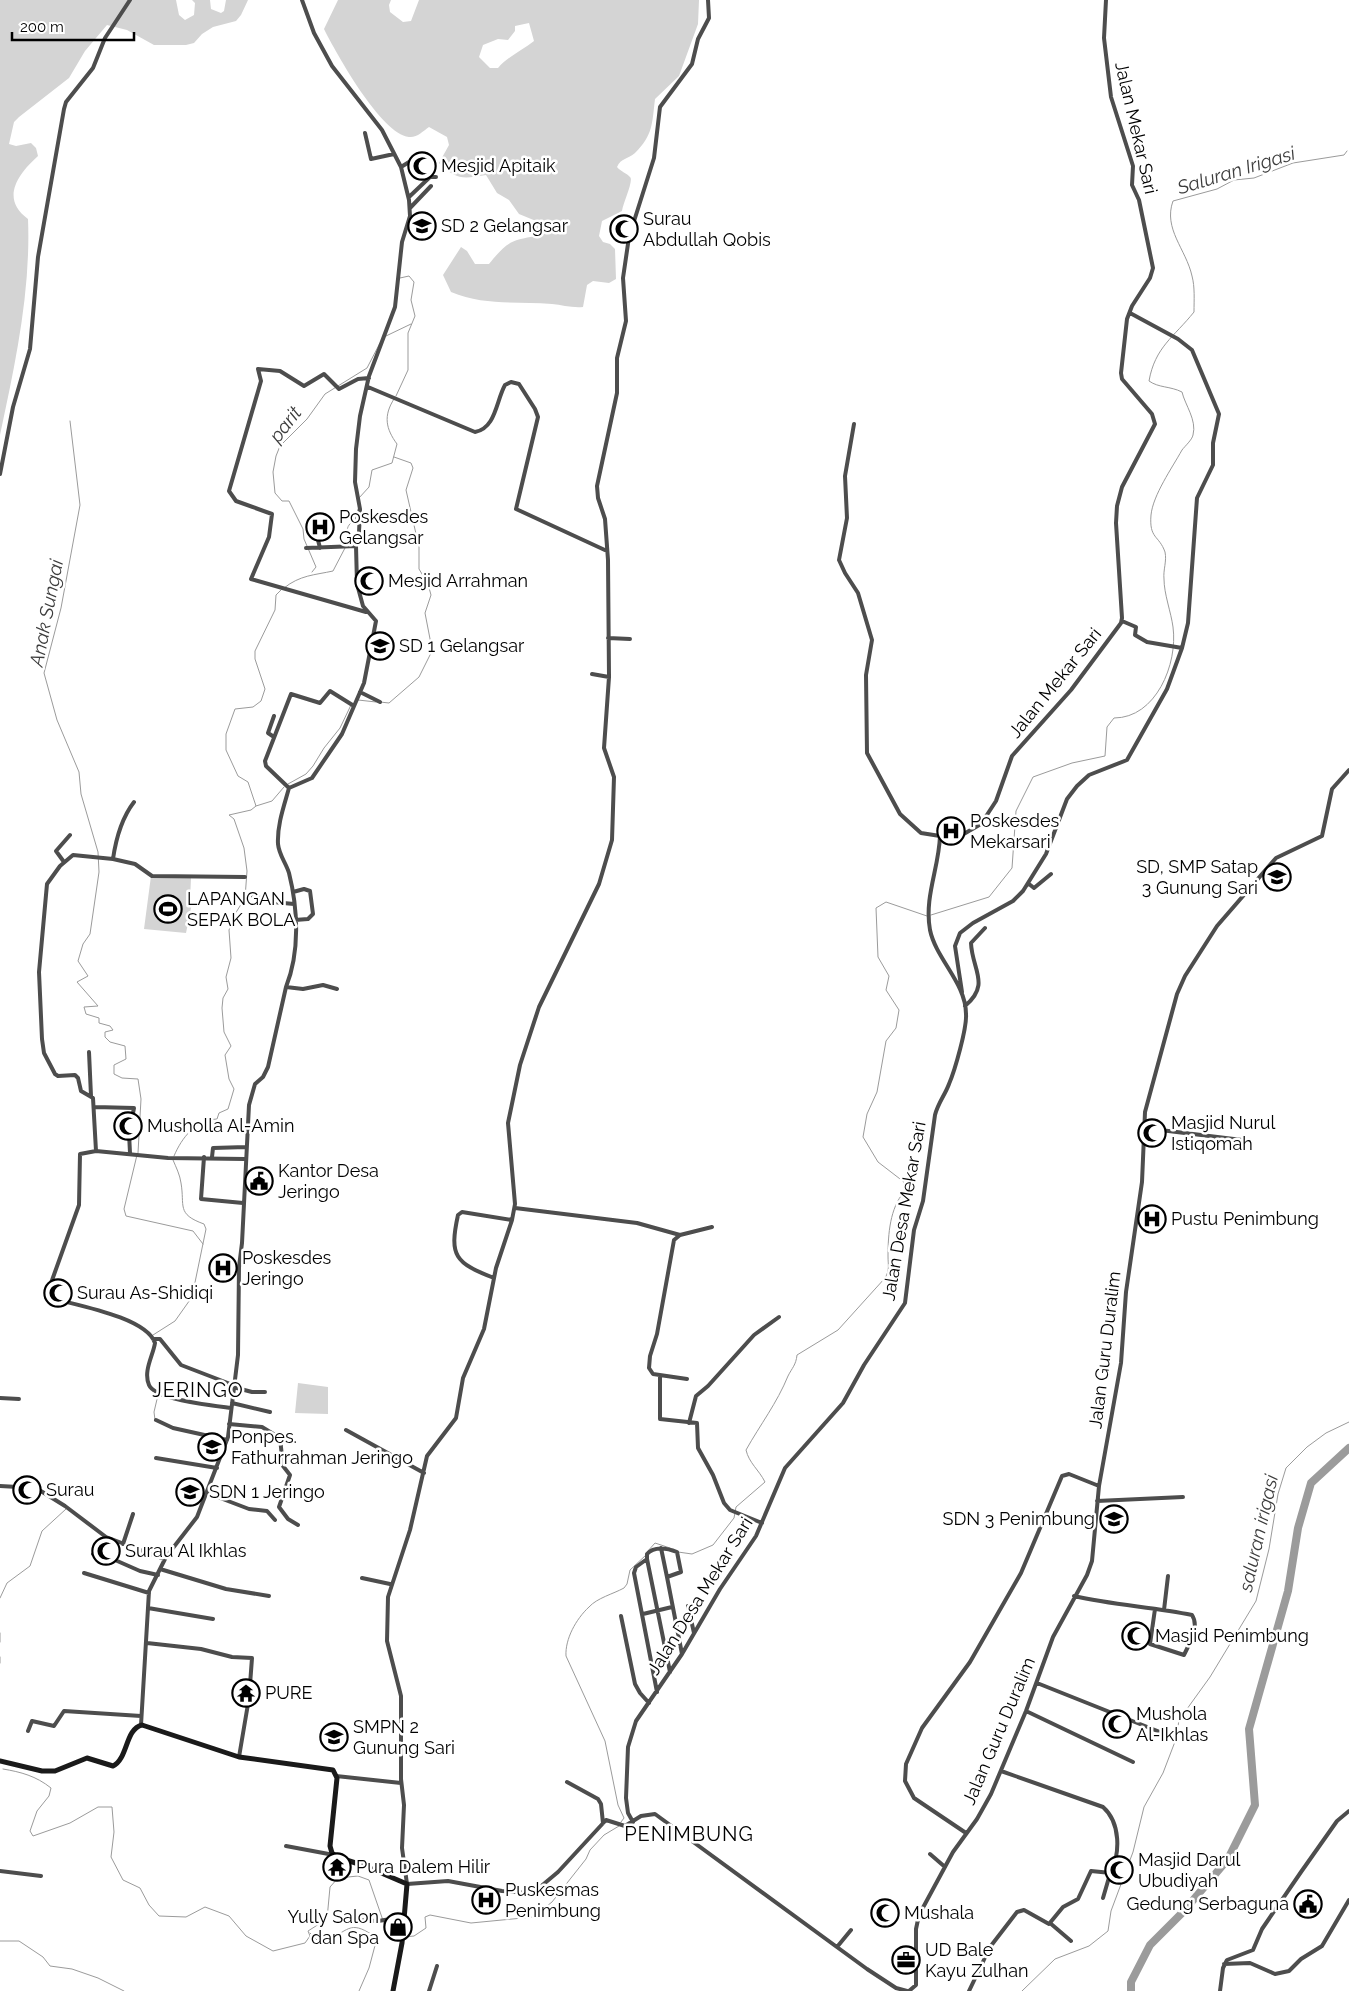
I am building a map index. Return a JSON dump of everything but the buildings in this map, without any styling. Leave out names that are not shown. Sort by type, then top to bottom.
[{"type":"street","points":[[0,474],[14,407],[30,349],[39,250],[64,109],[66,102],[93,68],[105,38],[130,0]]},
{"type":"street","points":[[302,0],[314,34],[332,66],[382,130],[401,167],[409,203],[408,224],[402,242],[395,308],[368,378],[368,387],[360,416],[357,438],[355,482],[360,509],[359,533],[356,546],[358,592],[366,612]]},
{"type":"street","points":[[393,1991],[402,1943],[407,1886],[406,1867],[402,1853],[404,1805],[401,1783],[401,1696],[389,1653],[386,1626],[390,1584],[407,1538],[427,1456],[456,1418],[463,1378],[484,1329],[501,1250],[515,1208],[508,1123],[520,1064],[539,1007],[599,884],[610,848],[614,777],[604,745],[609,677],[607,551],[605,519],[598,498],[597,486],[616,399],[616,365],[626,321],[623,278],[626,253],[637,208],[654,158],[659,110],[692,64],[698,38],[709,18],[708,0]]},
{"type":"street","name":"Jalan Mekar Sari","points":[[854,424],[845,476],[847,518],[839,560],[858,592],[872,640],[866,675],[867,752],[900,814],[921,833],[940,836],[962,835],[981,824],[996,801],[1012,756],[1071,690],[1122,621],[1117,506],[1119,493],[1155,424],[1152,414],[1122,379],[1121,373],[1127,319],[1132,306],[1150,278],[1153,268],[1138,200],[1132,186],[1134,166],[1111,97],[1104,38],[1106,0]]},
{"type":"street","points":[[364,133],[371,159],[394,154]]},
{"type":"street","points":[[401,167],[422,154]]},
{"type":"street","points":[[409,203],[430,177],[436,177]]},
{"type":"street","points":[[409,203],[431,186]]},
{"type":"street","points":[[962,997],[955,956],[956,940],[973,923],[1013,901],[1029,884],[1046,854],[1067,800],[1077,786],[1089,776],[1117,766],[1129,758],[1166,689],[1182,648],[1188,623],[1197,498],[1213,465],[1213,443],[1219,414],[1192,350],[1178,339],[1130,312]]},
{"type":"street","points":[[289,788],[312,778],[342,734],[352,704],[360,692],[369,663],[376,621],[366,612],[251,579],[269,537],[272,515],[236,501],[230,491],[261,381],[258,369],[280,372],[304,386],[324,374],[335,387],[341,389],[358,379],[368,378]]},
{"type":"street","points":[[368,387],[466,430],[475,432],[483,429],[490,423],[505,385],[511,382],[519,384],[535,409],[538,419],[516,509],[607,551]]},
{"type":"street","points":[[316,532],[320,548]]},
{"type":"street","points":[[306,548],[356,546]]},
{"type":"street","points":[[1122,621],[1136,627],[1135,635],[1143,640],[1182,648]]},
{"type":"street","points":[[608,638],[630,639]]},
{"type":"street","points":[[592,674],[609,677]]},
{"type":"street","points":[[289,788],[265,763],[291,694],[320,703],[330,691],[352,704]]},
{"type":"street","points":[[360,692],[380,702]]},
{"type":"street","points":[[274,716],[268,732],[274,737]]},
{"type":"street","name":"Jalan Guru Duralim","points":[[603,1823],[608,1820],[619,1824],[633,1822],[649,1814],[660,1816],[892,1986],[910,1991],[916,1985],[917,1921],[953,1852],[980,1814],[1026,1711],[1053,1638],[1087,1575],[1092,1561],[1099,1486],[1121,1363],[1125,1297],[1142,1182],[1147,1101],[1163,1041],[1185,976],[1216,926],[1276,858],[1322,836],[1332,789],[1349,770]]},
{"type":"street","points":[[141,1725],[149,1593],[164,1559],[195,1522],[227,1440],[238,1355],[245,1158],[250,1098],[255,1084],[263,1077],[268,1067],[295,950],[293,892],[278,844],[281,818],[289,788]]},
{"type":"street","points":[[113,858],[121,826],[134,802]]},
{"type":"street","points":[[64,862],[56,851],[70,835]]},
{"type":"street","name":"Jalan Desa Mekar Sari","points":[[633,1822],[626,1808],[628,1747],[632,1728],[682,1654],[756,1536],[785,1468],[843,1403],[864,1365],[905,1302],[914,1230],[924,1195],[936,1115],[939,1102],[949,1084],[966,1017],[962,997],[934,940],[929,921],[930,892],[939,852],[940,836]]},
{"type":"street","points":[[91,1096],[81,1091],[78,1078],[75,1075],[58,1076],[55,1074],[44,1053],[39,972],[46,896],[52,874],[73,856],[113,858],[136,864],[152,876],[245,877]]},
{"type":"street","points":[[1029,884],[1034,888],[1051,874]]},
{"type":"street","points":[[293,892],[310,891],[312,914],[308,919],[295,920]]},
{"type":"street","points":[[248,894],[273,902],[294,904]]},
{"type":"street","points":[[965,1006],[976,996],[979,986],[971,943],[985,928]]},
{"type":"street","points":[[286,987],[303,989],[323,985],[337,990]]},
{"type":"street","points":[[89,1052],[96,1151]]},
{"type":"street","points":[[94,1107],[134,1108],[129,1133],[130,1153]]},
{"type":"street","points":[[1144,1128],[1242,1140]]},
{"type":"street","points":[[212,1157],[213,1148],[246,1147]]},
{"type":"street","points":[[231,1408],[175,1399],[150,1388],[148,1370],[155,1344],[153,1339],[143,1330],[118,1317],[49,1298],[80,1205],[80,1154],[96,1151],[168,1158],[245,1158]]},
{"type":"street","points":[[204,1157],[201,1199],[243,1203]]},
{"type":"street","points":[[515,1208],[637,1223],[680,1234],[712,1227]]},
{"type":"street","points":[[494,1278],[471,1269],[458,1258],[455,1246],[458,1215],[462,1212],[512,1220]]},
{"type":"street","points":[[680,1234],[673,1243],[649,1361],[650,1372],[660,1376],[688,1379]]},
{"type":"street","points":[[689,1423],[696,1396],[708,1386],[754,1334],[779,1317]]},
{"type":"street","points":[[153,1339],[160,1339],[181,1365],[233,1386],[252,1392],[265,1392]]},
{"type":"street","points":[[660,1376],[660,1419],[698,1424],[698,1448],[713,1475],[723,1500],[730,1510],[762,1523]]},
{"type":"street","points":[[0,1398],[19,1399]]},
{"type":"street","points":[[232,1403],[270,1412]]},
{"type":"street","points":[[156,1420],[173,1428],[227,1440]]},
{"type":"street","points":[[229,1424],[262,1427],[280,1438],[283,1447],[283,1466],[290,1475],[279,1507],[288,1519],[298,1525]]},
{"type":"street","points":[[346,1430],[424,1473]]},
{"type":"street","points":[[156,1458],[216,1468]]},
{"type":"street","points":[[966,1833],[930,1810],[911,1795],[904,1777],[909,1754],[922,1728],[972,1659],[1021,1573],[1062,1476],[1069,1474],[1099,1486]]},
{"type":"street","points":[[0,1486],[36,1488],[43,1491],[100,1533],[123,1544],[164,1559]]},
{"type":"street","points":[[207,1493],[249,1509],[267,1511],[275,1520]]},
{"type":"street","points":[[1097,1501],[1183,1497]]},
{"type":"street","points":[[123,1544],[133,1514]]},
{"type":"street","points":[[661,1548],[682,1654]]},
{"type":"street","points":[[657,1692],[634,1569],[647,1559],[651,1550],[661,1548],[677,1552],[681,1570],[680,1574],[667,1577]]},
{"type":"street","points":[[93,1554],[115,1560],[140,1571],[158,1575]]},
{"type":"street","points":[[647,1559],[670,1672]]},
{"type":"street","points":[[160,1569],[216,1586],[269,1596]]},
{"type":"street","points":[[84,1573],[149,1593]]},
{"type":"street","points":[[1164,1610],[1168,1576]]},
{"type":"street","points":[[362,1578],[390,1584]]},
{"type":"street","points":[[1074,1596],[1115,1605],[1164,1610],[1194,1617],[1192,1641],[1184,1655],[1150,1644],[1155,1610]]},
{"type":"street","points":[[688,1606],[694,1633]]},
{"type":"street","points":[[643,1614],[672,1607]]},
{"type":"street","points":[[148,1608],[213,1619]]},
{"type":"street","points":[[621,1616],[635,1684],[640,1693],[649,1702]]},
{"type":"street","points":[[147,1643],[201,1649],[232,1657],[252,1658],[249,1698],[239,1757]]},
{"type":"street","points":[[1036,1683],[1175,1738]]},
{"type":"street","points":[[28,1731],[32,1721],[54,1726],[64,1711],[141,1716]]},
{"type":"street","points":[[1026,1711],[1133,1762]]},
{"type":"street","points":[[0,1761],[42,1771],[55,1771],[87,1758],[113,1766],[118,1762],[135,1728],[141,1725],[239,1757],[328,1768],[334,1771],[336,1776],[330,1846],[334,1855]]},
{"type":"street","points":[[1000,1771],[1030,1783],[1074,1795],[1105,1809],[1112,1819],[1119,1848],[1103,1898]]},
{"type":"street","points":[[336,1776],[401,1783]]},
{"type":"street","points":[[286,1846],[334,1855],[365,1866],[407,1886],[448,1881],[502,1891],[533,1893],[558,1872],[603,1823],[601,1804],[598,1799],[568,1782]]},
{"type":"street","points":[[1220,1991],[1224,1964],[1233,1956],[1254,1948],[1262,1929],[1310,1859],[1337,1821],[1349,1811]]},
{"type":"street","points":[[930,1854],[945,1867]]},
{"type":"street","points":[[1050,1923],[1063,1907],[1078,1899],[1091,1871],[1095,1870],[1110,1874]]},
{"type":"street","points":[[0,1871],[41,1876]]},
{"type":"street","points":[[1224,1964],[1250,1963],[1275,1974],[1289,1971],[1301,1959],[1322,1946],[1349,1900]]},
{"type":"street","points":[[969,1991],[990,1947],[1017,1912],[1023,1910],[1046,1923],[1050,1923],[1071,1941]]},
{"type":"street","points":[[353,1920],[378,1921],[404,1917]]},
{"type":"street","points":[[837,1947],[851,1930]]},
{"type":"street","points":[[428,1991],[437,1966]]},
{"type":"shaded area","points":[[0,0],[176,0],[179,15],[185,20],[194,15],[195,3],[192,0],[210,0],[211,9],[221,13],[224,11],[226,0],[248,0],[236,21],[213,27],[202,34],[194,43],[186,45],[154,45],[127,30],[107,25],[85,51],[69,78],[14,122],[9,144],[16,146],[31,143],[36,148],[38,156],[24,171],[15,187],[15,203],[28,219],[27,273],[21,328],[0,435]]},
{"type":"shaded area","points":[[338,0],[391,0],[389,5],[390,12],[403,22],[411,21],[419,0],[699,0],[698,24],[679,76],[655,99],[651,129],[641,147],[623,160],[617,167],[630,177],[629,187],[622,211],[602,221],[599,236],[603,242],[610,244],[615,249],[616,279],[609,283],[593,281],[587,285],[583,307],[488,301],[451,292],[443,275],[461,247],[467,251],[475,264],[489,264],[500,251],[514,241],[537,236],[536,221],[519,214],[509,200],[497,193],[486,175],[460,177],[451,173],[439,163],[449,145],[447,137],[429,127],[417,135],[409,137],[398,132],[386,122],[360,91],[324,29]],"holes":[[[529,23],[534,41],[506,60],[498,68],[490,68],[479,57],[483,45],[498,39],[508,40],[515,31],[515,26]]]},
{"type":"shaded area","name":"LAPANGAN SEPAK BOLA","points":[[151,876],[191,878],[190,900],[192,903],[186,933],[144,929]]},
{"type":"shaded area","points":[[298,1383],[328,1387],[328,1414],[295,1413]]},
{"type":"waterway","name":"Saluran Irigasi","points":[[931,915],[989,897],[1012,868],[1016,811],[1033,777],[1072,763],[1105,756],[1107,727],[1114,718],[1129,716],[1142,709],[1152,699],[1168,672],[1174,642],[1173,627],[1164,585],[1165,552],[1153,533],[1151,515],[1159,490],[1182,450],[1191,439],[1194,429],[1182,392],[1149,381],[1156,359],[1166,343],[1194,312],[1192,276],[1176,239],[1171,221],[1173,201],[1217,189],[1234,180],[1254,178],[1293,163],[1344,155],[1347,151]]},
{"type":"waterway","points":[[396,396],[408,370],[408,333],[415,316],[411,300],[414,282],[409,276],[400,278]]},
{"type":"waterway","name":"parit","points":[[386,336],[411,324]]},
{"type":"waterway","name":"parit","points":[[312,572],[316,567],[304,539],[303,529],[289,501],[282,501],[275,493],[273,472],[276,456],[280,446],[307,419],[325,394],[367,368],[380,343]]},
{"type":"waterway","points":[[359,498],[369,487],[372,470],[392,463],[397,444],[388,428],[387,417],[394,399]]},
{"type":"waterway","name":"Anak Sungai","points":[[70,421],[80,505],[61,608],[44,673],[57,720],[79,772],[81,794],[98,852],[99,872],[90,934],[83,944],[78,961],[88,976],[77,982],[98,1006],[84,1007],[86,1014],[99,1018],[99,1023],[110,1026],[113,1030],[105,1032],[105,1037],[110,1042],[125,1046],[126,1059],[114,1065],[114,1074],[122,1078],[138,1079],[141,1099],[138,1153]]},
{"type":"waterway","points":[[380,702],[389,703],[419,677],[431,653],[425,613],[431,595],[428,584],[419,569],[419,547],[406,490],[413,468],[411,463],[394,457]]},
{"type":"waterway","points":[[346,545],[348,528],[355,520],[358,509]]},
{"type":"waterway","points":[[284,588],[302,578],[333,571],[345,548]]},
{"type":"waterway","points":[[174,1156],[181,1142],[196,1126],[209,1120],[217,1119],[219,1113],[228,1109],[234,1089],[229,1079],[225,1055],[231,1046],[224,1032],[222,1008],[223,998],[228,989],[226,977],[231,958],[229,930],[235,914],[245,898],[247,871],[244,848],[234,819],[229,815],[251,810],[256,806],[248,782],[238,776],[226,750],[226,734],[235,709],[253,707],[261,701],[265,689],[255,659],[255,651],[275,610],[276,595],[281,590]]},
{"type":"waterway","points":[[358,700],[376,702]]},
{"type":"waterway","points":[[288,784],[306,774],[313,766],[340,728],[351,705]]},
{"type":"waterway","points":[[256,806],[272,801],[284,787]]},
{"type":"waterway","name":"Saluran Irigasi","points":[[678,1552],[692,1554],[713,1545],[734,1518],[736,1507],[765,1482],[749,1459],[746,1450],[779,1395],[795,1364],[797,1355],[838,1330],[887,1275],[891,1222],[899,1198],[904,1192],[904,1182],[878,1162],[863,1137],[867,1114],[877,1092],[886,1041],[896,1028],[899,1010],[886,990],[889,976],[878,957],[876,908],[886,902],[927,916]]},
{"type":"waterway","name":"Anak Sungai","points":[[137,1155],[124,1209],[126,1216],[193,1231],[203,1244]]},
{"type":"waterway","points":[[153,1335],[175,1321],[192,1297],[206,1229],[204,1224],[185,1213],[178,1171],[173,1160]]},
{"type":"waterway","points":[[155,1420],[154,1412],[158,1395]]},
{"type":"waterway","name":"saluran irigasi","points":[[1022,1991],[1055,1959],[1089,1946],[1108,1931],[1111,1911],[1133,1852],[1144,1807],[1163,1773],[1176,1739],[1179,1720],[1210,1677],[1256,1601],[1269,1549],[1278,1494],[1286,1468],[1307,1447],[1326,1433],[1349,1422]]},
{"type":"waterway","points":[[1131,1991],[1131,1982],[1150,1945],[1183,1912],[1228,1859],[1255,1805],[1249,1729],[1288,1591],[1298,1528],[1311,1483],[1349,1448]]},
{"type":"waterway","points":[[0,1598],[7,1583],[30,1566],[42,1531],[66,1509]]},
{"type":"waterway","name":"Saluran Irigasi","points":[[647,1552],[655,1543],[670,1548]]},
{"type":"waterway","name":"Saluran Irigasi","points":[[621,1822],[624,1818],[618,1805],[605,1741],[566,1656],[566,1650],[569,1636],[584,1612],[596,1601],[624,1588],[627,1584],[630,1570],[646,1555]]},
{"type":"waterway","points":[[0,1633],[0,1642]]},
{"type":"waterway","points":[[0,1657],[0,1663]]},
{"type":"waterway","name":"Saluran Irigasi","points":[[3,1769],[28,1775],[40,1780],[51,1788],[49,1796],[37,1811],[30,1831],[33,1836],[70,1823],[98,1807],[112,1807],[114,1832],[111,1857],[123,1880],[140,1888],[149,1905],[159,1916],[186,1917],[205,1907],[229,1916],[246,1936],[273,1951],[305,1943],[310,1936],[308,1931],[327,1919],[330,1887],[338,1878],[358,1876],[369,1880],[387,1932],[400,1937]]},
{"type":"waterway","name":"Saluran Irigasi","points":[[404,1937],[414,1936],[426,1928],[425,1917],[430,1915],[471,1923],[533,1917],[552,1902],[586,1859],[590,1850],[604,1835],[619,1826]]},
{"type":"waterway","name":"saluran irigasi","points":[[310,1933],[317,1940],[327,1941],[351,1928],[356,1928],[362,1929],[377,1938],[369,1968],[359,1991]]},
{"type":"waterway","name":"Saluran Irigasi","points":[[0,1941],[19,1941],[43,1957],[50,1966],[72,1969],[98,1978],[124,1991]]},
{"type":"place","name":"Mesjid Apitaik","points":[[422,166]]},
{"type":"place","name":"SD 2 Gelangsar","points":[[422,226]]},
{"type":"place","name":"Surau Abdullah Qobis","points":[[624,229]]},
{"type":"place","name":"Poskesdes Gelangsar","points":[[320,527]]},
{"type":"place","name":"Mesjid Arrahman","points":[[369,581]]},
{"type":"place","name":"SD 1 Gelangsar","points":[[380,646]]},
{"type":"place","name":"Poskesdes Mekarsari","points":[[951,831]]},
{"type":"place","name":"SD, SMP Satap 3 Gunung Sari","points":[[1277,877]]},
{"type":"place","name":"LAPANGAN SEPAK BOLA","points":[[168,909]]},
{"type":"place","name":"Musholla Al-Amin","points":[[128,1126]]},
{"type":"place","name":"Masjid Nurul Istiqomah","points":[[1152,1133]]},
{"type":"place","name":"Kantor Desa Jeringo","points":[[259,1181]]},
{"type":"place","name":"Pustu Penimbung","points":[[1152,1219]]},
{"type":"place","name":"Poskesdes Jeringo","points":[[223,1268]]},
{"type":"place","name":"Surau As-Shidiqi","points":[[58,1293]]},
{"type":"place","name":"Ponpes. Fathurrahman Jeringo","points":[[212,1447]]},
{"type":"place","name":"Surau","points":[[27,1490]]},
{"type":"place","name":"SDN 1 Jeringo","points":[[190,1492]]},
{"type":"place","name":"SDN 3 Penimbung","points":[[1114,1519]]},
{"type":"place","name":"Surau Al Ikhlas","points":[[106,1551]]},
{"type":"place","name":"Masjid Penimbung","points":[[1136,1636]]},
{"type":"place","name":"PURE","points":[[246,1693]]},
{"type":"place","name":"Mushola Al-Ikhlas","points":[[1117,1724]]},
{"type":"place","name":"SMPN 2 Gunung Sari","points":[[334,1737]]},
{"type":"place","name":"Pura Dalem Hilir","points":[[337,1867]]},
{"type":"place","name":"Masjid Darul Ubudiyah","points":[[1119,1870]]},
{"type":"place","name":"Puskesmas Penimbung","points":[[486,1900]]},
{"type":"place","name":"Gedung Serbaguna","points":[[1308,1904]]},
{"type":"place","name":"Mushala","points":[[885,1913]]},
{"type":"place","name":"Yully Salon dan Spa","points":[[398,1927]]},
{"type":"place","name":"UD Bale Kayu Zulhan","points":[[906,1960]]},
{"type":"district","name":"JERINGO","points":[[198,1390]]},
{"type":"district","name":"PENIMBUNG","points":[[689,1834]]}]
